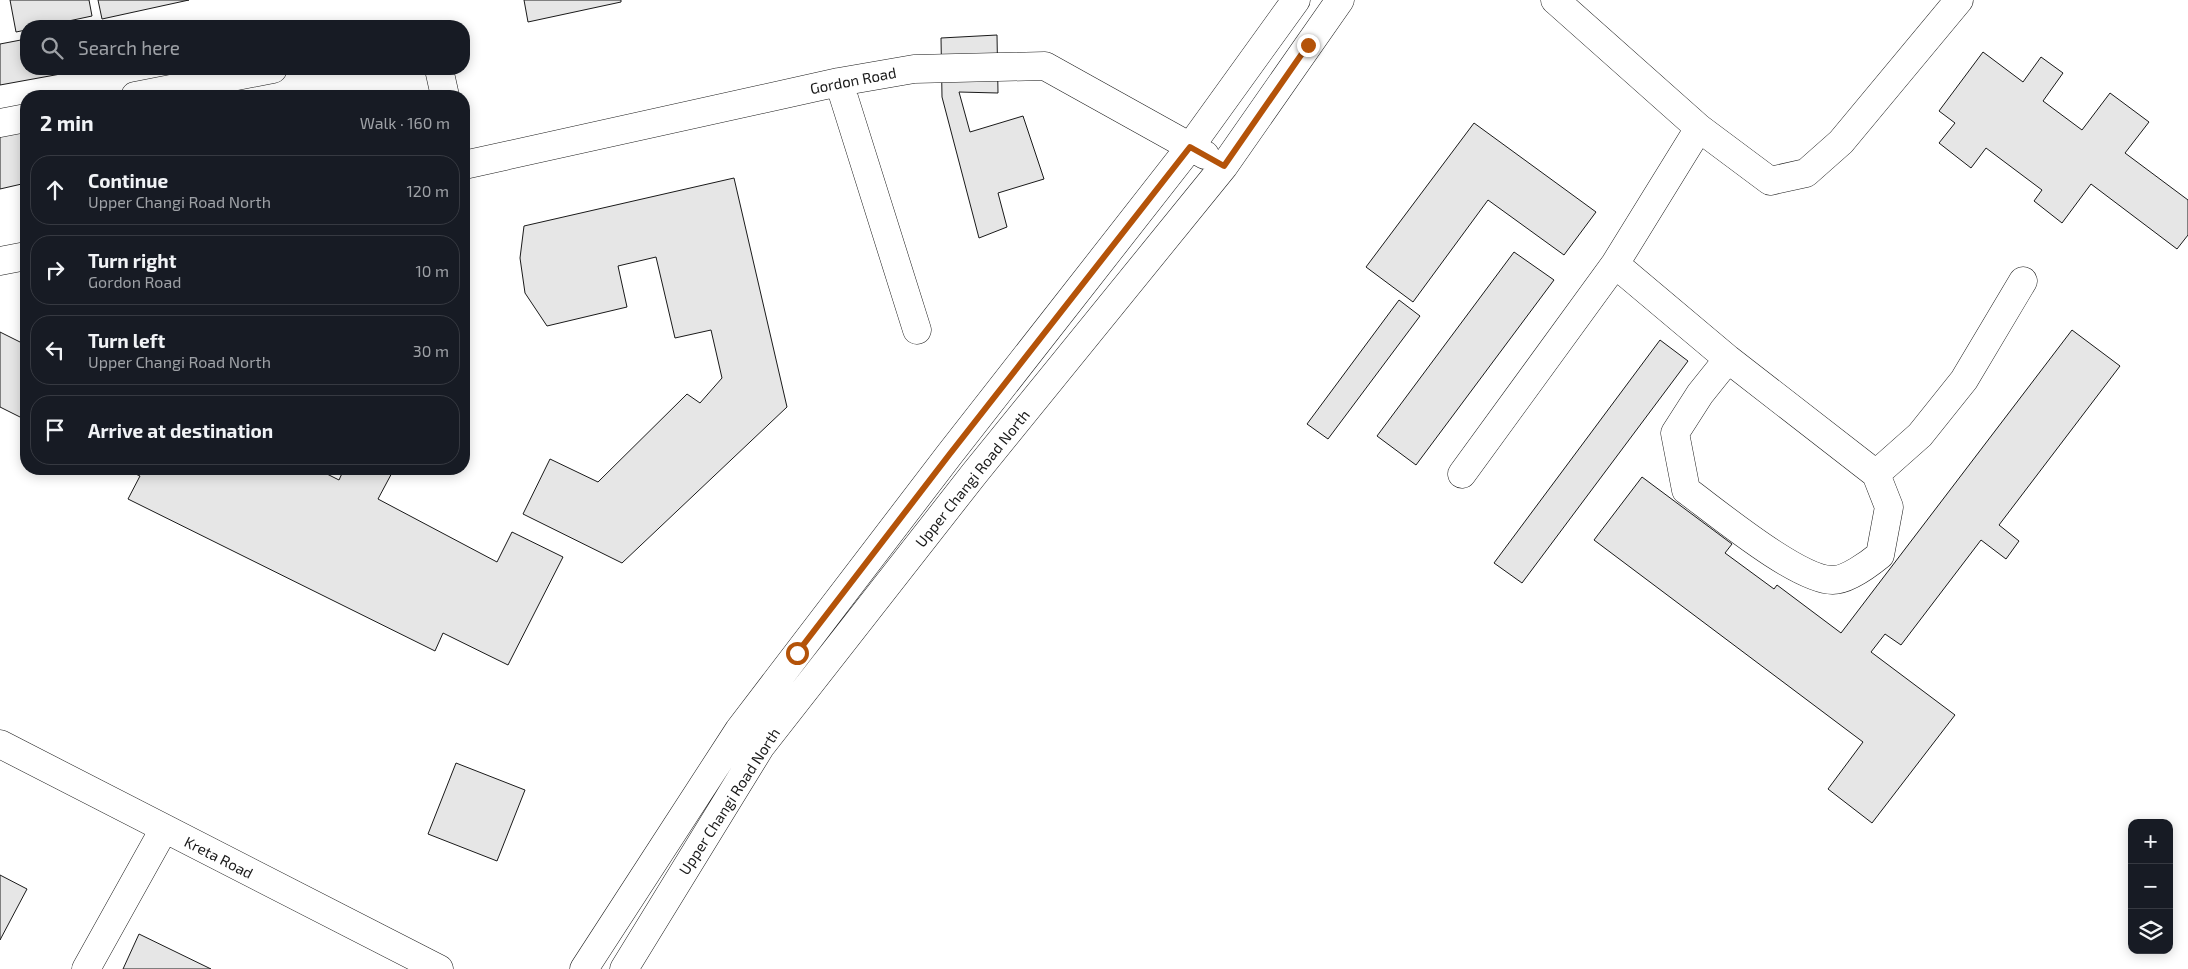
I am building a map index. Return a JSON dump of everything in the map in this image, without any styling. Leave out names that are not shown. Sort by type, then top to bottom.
[{"type":"street","name":"Upper Changi Road North","points":[[584,969],[739,730],[949,455],[1190,147],[1296,0]]},
{"type":"street","name":"Upper Changi Road North","points":[[624,969],[761,746],[974,474],[1224,166],[1340,0]]},
{"type":"street","points":[[1555,0],[1699,128],[1770,181],[1806,173],[1841,142],[1959,0]]},
{"type":"street","name":"Gordon Road","points":[[470,164],[839,82],[914,69],[1045,66],[1224,166]]},
{"type":"street","points":[[165,90],[242,75]]},
{"type":"street","points":[[440,75],[444,90]]},
{"type":"street","points":[[839,82],[917,330]]},
{"type":"street","points":[[0,123],[20,119]]},
{"type":"street","points":[[1462,474],[1615,264],[1699,128]]},
{"type":"street","points":[[0,261],[20,257]]},
{"type":"street","points":[[1615,264],[1728,359],[1876,474],[1889,506],[1880,555],[1863,569],[1833,580],[1811,575],[1786,563],[1686,490],[1675,433],[1700,394],[1728,359]]},
{"type":"street","points":[[1876,474],[1920,435],[1964,380],[2023,281]]},
{"type":"street","name":"Kreta Road","points":[[0,744],[439,969]]},
{"type":"street","points":[[86,969],[164,829]]},
{"type":"building","points":[[10,0],[89,0],[92,16],[73,20],[20,20],[20,31],[16,32]]},
{"type":"building","points":[[98,0],[189,0],[102,19]]},
{"type":"building","points":[[524,0],[621,0],[621,2],[528,22]]},
{"type":"building","points":[[997,35],[998,93],[959,92],[970,132],[1023,116],[1044,179],[998,193],[1007,227],[979,238],[942,97],[941,38]]},
{"type":"building","points":[[20,40],[20,75],[55,75],[0,85],[0,44]]},
{"type":"building","points":[[1983,52],[2023,82],[2041,57],[2063,73],[2043,101],[2082,130],[2110,93],[2149,122],[2125,153],[2188,200],[2188,235],[2177,249],[2091,184],[2062,223],[2034,201],[2042,190],[1986,148],[1971,168],[1939,143],[1955,123],[1939,111]]},
{"type":"building","points":[[20,123],[20,184],[0,189],[0,127]]},
{"type":"building","points":[[1474,123],[1596,212],[1564,255],[1488,200],[1413,302],[1366,267]]},
{"type":"building","points":[[734,178],[787,407],[622,563],[523,514],[550,459],[598,482],[687,394],[700,403],[722,378],[711,330],[675,338],[656,257],[618,266],[627,307],[547,326],[525,293],[520,258],[524,226]]},
{"type":"building","points":[[1514,252],[1554,280],[1416,465],[1377,436]]},
{"type":"building","points":[[1399,300],[1420,316],[1328,439],[1307,424]]},
{"type":"building","points":[[2072,330],[2120,366],[1999,525],[2019,541],[2006,559],[1981,540],[1901,645],[1885,634],[1871,652],[1955,715],[1872,823],[1828,789],[1863,742],[1594,540],[1642,477],[1732,544],[1725,553],[1774,589],[1777,585],[1841,633]]},
{"type":"building","points":[[0,332],[20,342],[20,417],[0,407]]},
{"type":"building","points":[[1660,340],[1688,361],[1522,583],[1494,563]]},
{"type":"building","points":[[138,475],[329,475],[339,480],[341,475],[391,475],[378,499],[497,562],[512,532],[563,557],[508,665],[443,633],[435,651],[128,499],[140,476]]},
{"type":"building","points":[[456,763],[525,790],[497,861],[428,834]]},
{"type":"building","points":[[0,875],[27,889],[0,940]]},
{"type":"building","points":[[139,934],[211,969],[123,969]]},
{"type":"route","points":[[797,653],[1190,147],[1224,166],[1308,45]]}]
